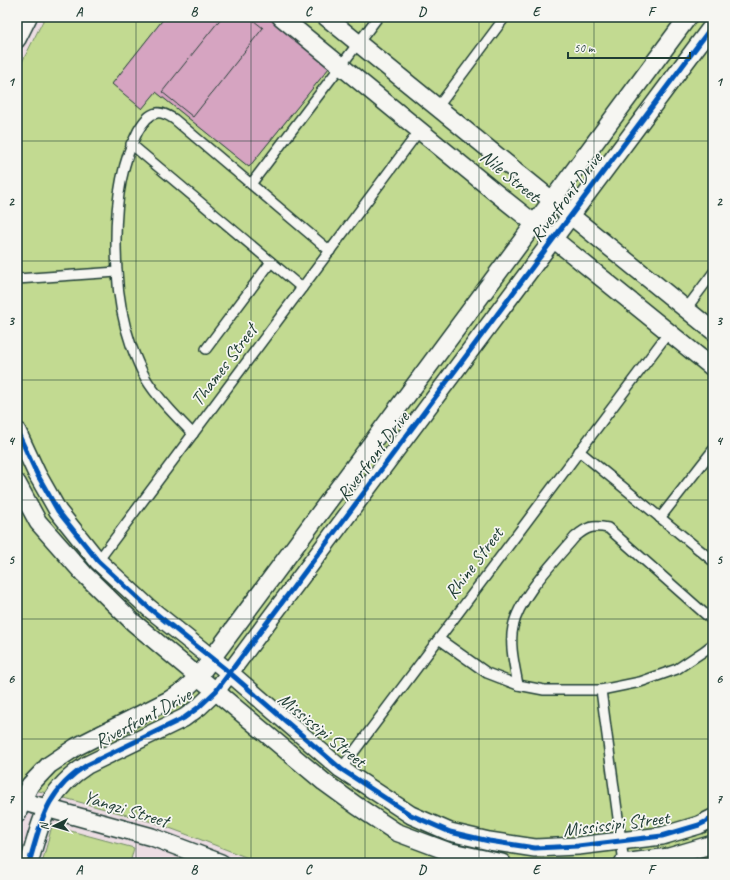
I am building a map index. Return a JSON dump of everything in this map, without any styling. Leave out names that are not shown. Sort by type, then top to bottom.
[{"type":"street","name":"Nile Street","points":[[281,17],[713,368]]},
{"type":"street","name":"Nile Street","points":[[326,17],[713,331]]},
{"type":"street","name":"Riverfront Drive","points":[[19,805],[30,785],[39,774],[62,755],[169,700],[184,690],[198,677],[688,17]]},
{"type":"street","points":[[17,39],[23,20]]},
{"type":"street","name":"Riverfront Drive","points":[[29,863],[40,825],[54,794],[76,772],[87,765],[184,718],[199,707],[216,691],[713,25]]},
{"type":"street","name":"Mississipi Street","points":[[17,432],[37,474],[58,511],[98,561],[149,608],[230,673],[341,769],[411,815],[450,832],[489,841],[535,848],[578,846],[662,836],[699,825],[713,818]]},
{"type":"street","name":"Mississipi Street","points":[[17,483],[38,522],[84,574],[134,622],[324,782],[396,832],[447,851],[502,863]]},
{"type":"street","name":"Yangzi Street","points":[[19,805],[47,808],[152,837],[221,863]]},
{"type":"street","name":"Mississipi Street","points":[[624,863],[669,857],[713,844]]},
{"type":"lane","points":[[251,184],[378,17]]},
{"type":"lane","points":[[437,108],[505,17]]},
{"type":"lane","name":"Thames Street","points":[[157,113],[165,114],[174,119],[251,184],[330,251],[193,434],[165,404],[146,379],[131,345],[121,308],[116,272],[116,233],[118,199],[123,170],[131,144],[142,124],[148,117],[157,113]]},
{"type":"lane","points":[[330,251],[420,130]]},
{"type":"lane","points":[[131,144],[302,288]]},
{"type":"lane","points":[[206,349],[271,262]]},
{"type":"lane","points":[[17,279],[116,272]]},
{"type":"lane","points":[[686,309],[713,273]]},
{"type":"lane","name":"Rhine Street","points":[[341,769],[669,332]]},
{"type":"lane","points":[[98,561],[193,434]]},
{"type":"lane","points":[[660,518],[713,450]]},
{"type":"lane","points":[[579,451],[713,561]]},
{"type":"lane","points":[[518,686],[512,647],[512,628],[517,612],[527,596],[575,537],[584,529],[596,526],[608,528],[713,621]]},
{"type":"lane","points":[[439,639],[487,672],[518,686],[544,690],[601,690],[640,682],[677,669],[713,644]]},
{"type":"lane","points":[[601,690],[624,863]]},
{"type":"green space","points":[[45,17],[165,17],[112,84],[142,108],[156,92],[249,167],[329,68],[267,17],[713,17],[713,863],[261,863],[156,823],[17,785],[17,72]]},
{"type":"green space","points":[[52,826],[134,848],[130,863],[42,863]]},
{"type":"building","points":[[165,17],[267,17],[329,68],[249,167],[156,92],[142,109],[112,84]]},
{"type":"building","points":[[222,17],[249,17],[263,28],[193,117],[162,92]]},
{"type":"cycle path","points":[[29,863],[42,820],[54,796],[62,785],[87,765],[184,718],[199,707],[216,691],[713,25]]},
{"type":"cycle path","points":[[17,431],[37,474],[58,511],[98,561],[149,608],[230,673],[341,769],[411,815],[450,832],[489,841],[535,848],[578,846],[662,836],[699,825],[713,818]]}]
